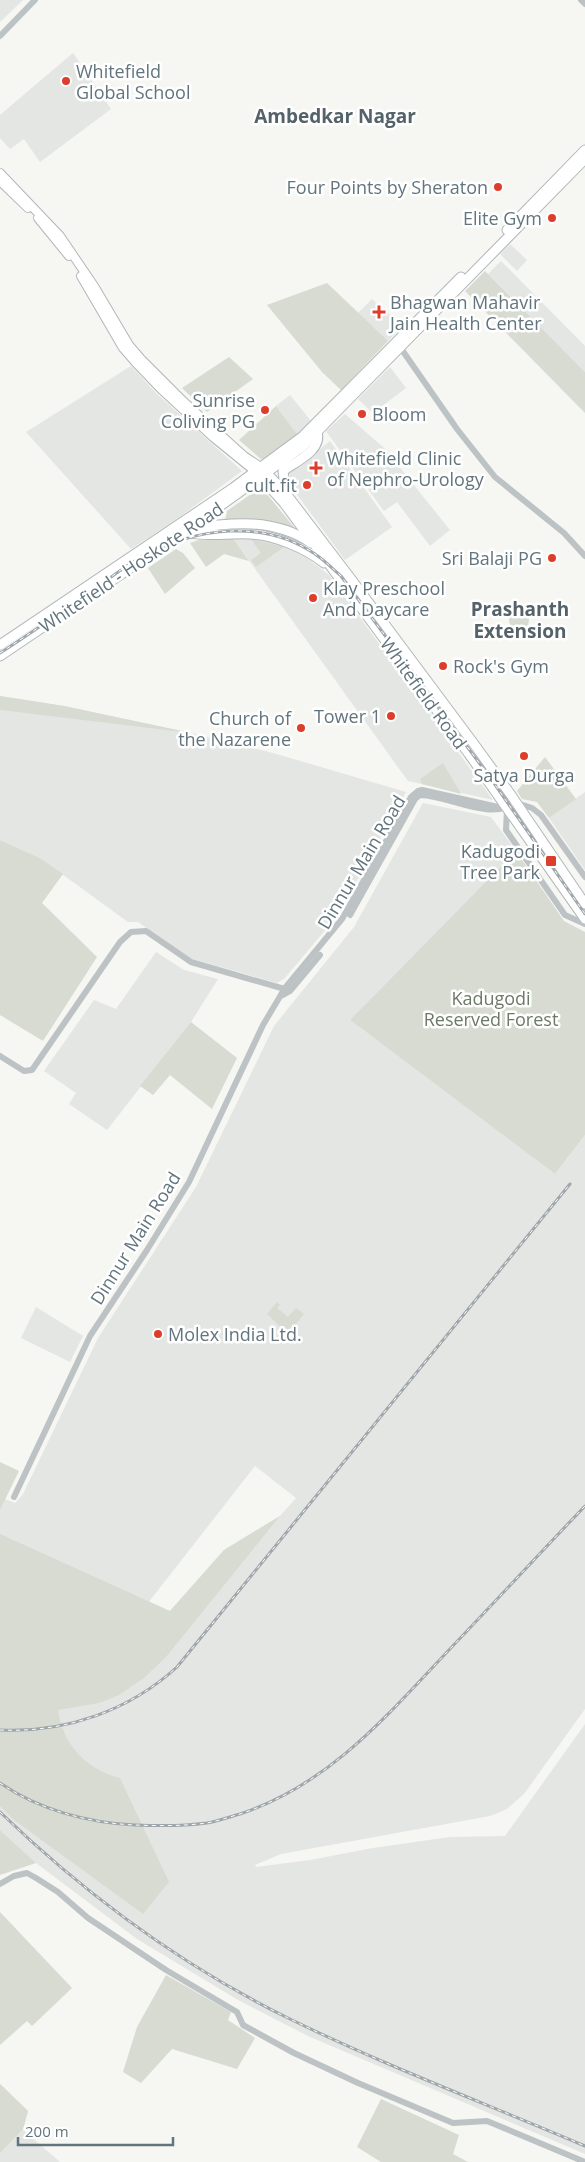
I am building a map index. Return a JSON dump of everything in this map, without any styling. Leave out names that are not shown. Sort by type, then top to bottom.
[{"type":"main road","points":[[262,473],[310,430],[585,150]]},
{"type":"main road","points":[[262,473],[302,447],[585,159]]},
{"type":"main road","points":[[0,173],[60,236],[126,346],[262,473]]},
{"type":"main road","points":[[0,181],[36,216],[75,261]]},
{"type":"main road","points":[[368,376],[390,354],[398,350]]},
{"type":"main road","points":[[286,495],[283,471],[316,446],[317,432]]},
{"type":"main road","name":"Whitefield Road","points":[[262,473],[286,495],[585,919]]},
{"type":"main road","name":"Whitefield Road","points":[[262,473],[334,571],[373,616]]},
{"type":"main road","name":"Whitefield - Hoskote Road","points":[[0,656],[185,531],[262,473]]},
{"type":"main road","name":"Whitefield - Hoskote Road","points":[[0,645],[262,473]]},
{"type":"main road","points":[[185,531],[220,524],[259,524],[299,536],[317,548]]},
{"type":"main road","points":[[185,531],[200,536],[253,534],[273,539],[295,546],[316,557],[334,571]]},
{"type":"main road","name":"Whitefield Road","points":[[380,626],[517,803],[585,904]]},
{"type":"street","points":[[0,36],[35,0]]},
{"type":"street","points":[[580,0],[585,4]]},
{"type":"street","points":[[398,350],[495,477],[564,533],[585,556]]},
{"type":"street","name":"Dinnur Main Road","points":[[14,1497],[90,1336],[147,1250],[188,1182],[263,1025],[282,996],[346,922],[417,797],[425,795],[491,810],[508,809]]},
{"type":"street","points":[[585,877],[541,815],[532,808],[517,803],[508,809],[506,830],[565,915],[585,924]]},
{"type":"street","points":[[0,1056],[24,1071],[34,1068],[120,942],[135,930],[146,931],[191,962],[287,990]]},
{"type":"street","points":[[0,1884],[14,1876],[27,1874],[36,1878],[58,1892],[88,1918],[166,1970],[238,2012],[243,2025],[294,2053],[358,2083],[453,2123],[487,2121],[585,2162]]},
{"type":"shaded area","points":[[0,0],[23,0],[0,22]]},
{"type":"shaded area","name":"Whitefield Global School","points":[[73,53],[111,109],[40,162],[24,139],[10,149],[0,138],[0,115]]},
{"type":"shaded area","points":[[510,244],[527,260],[517,271],[500,254]]},
{"type":"shaded area","points":[[501,261],[585,346],[585,372],[488,274]]},
{"type":"shaded area","points":[[372,299],[403,326],[388,341],[358,313]]},
{"type":"shaded area","points":[[131,366],[157,394],[242,471],[174,521],[131,549],[26,432]]},
{"type":"shaded area","points":[[390,367],[406,388],[373,413],[358,399]]},
{"type":"shaded area","points":[[290,395],[311,421],[297,434],[276,406]]},
{"type":"shaded area","points":[[345,414],[384,448],[450,530],[430,546],[397,502],[384,511],[326,431]]},
{"type":"shaded area","points":[[330,441],[392,527],[345,560],[293,489],[289,474]]},
{"type":"shaded area","points":[[232,537],[268,541],[284,546],[303,555],[329,575],[493,800],[408,781]]},
{"type":"shaded area","points":[[0,696],[64,706],[191,733],[273,753],[406,792],[337,916],[285,978],[277,983],[189,958],[138,922],[128,922],[40,858],[0,840]]},
{"type":"shaded area","points":[[585,792],[585,870],[549,818]]},
{"type":"shaded area","points":[[423,803],[491,817],[516,851],[350,1020],[555,1174],[585,1135],[585,1709],[524,1794],[507,1809],[490,1816],[281,1854],[255,1865],[256,1867],[310,1860],[373,1848],[450,1837],[505,1836],[585,1724],[585,2154],[308,2036],[238,2000],[137,1939],[36,1863],[0,1830],[0,1510],[5,1499],[15,1503],[23,1494],[98,1338],[196,1187],[274,1026],[354,927]],"holes":[[[255,1466],[296,1498],[280,1516],[224,1550],[170,1611],[148,1603]]]},
{"type":"shaded area","points":[[156,952],[184,970],[218,979],[191,1022],[107,1130],[69,1104],[76,1093],[44,1071],[94,1000],[116,1009]]},
{"type":"shaded area","points":[[36,1307],[83,1336],[70,1362],[21,1338]]},
{"type":"shaded area","points":[[0,2084],[28,2111],[23,2130],[60,2162],[0,2162]]},
{"type":"green space","points":[[485,271],[585,372],[585,413],[465,291]]},
{"type":"green space","points":[[327,283],[388,341],[341,390],[322,372],[267,305]]},
{"type":"green space","points":[[229,357],[253,379],[207,412],[182,388]]},
{"type":"green space","points":[[276,406],[297,434],[262,460],[239,440]]},
{"type":"green space","points":[[261,487],[298,532],[253,521],[225,520],[227,511]]},
{"type":"green space","points":[[232,537],[249,561],[224,554],[206,567],[190,543],[199,540]]},
{"type":"green space","points":[[251,539],[284,547],[256,567],[251,560],[261,553]]},
{"type":"green space","points":[[176,549],[183,553],[195,568],[165,594],[148,568]]},
{"type":"green space","points":[[519,610],[526,613],[529,620],[526,627],[519,630],[512,627],[509,620],[512,613]]},
{"type":"green space","points":[[0,696],[64,706],[191,733],[0,710]]},
{"type":"green space","points":[[545,757],[576,799],[549,818],[537,802],[522,799],[517,791]]},
{"type":"green space","points":[[443,763],[461,794],[422,784],[420,779]]},
{"type":"green space","points":[[0,840],[40,858],[63,874],[42,903],[97,957],[43,1041],[0,1015]]},
{"type":"green space","name":"Kadugodi Reserved Forest","points":[[516,851],[564,921],[585,932],[585,1135],[555,1174],[350,1020]]},
{"type":"green space","points":[[191,1022],[237,1058],[212,1109],[170,1075],[153,1095],[140,1086]]},
{"type":"green space","points":[[277,1302],[280,1305],[277,1308],[288,1317],[296,1308],[304,1314],[288,1334],[267,1314]]},
{"type":"green space","points":[[0,1462],[19,1471],[0,1510]]},
{"type":"green space","points":[[280,1516],[166,1657],[144,1678],[119,1695],[99,1703],[58,1710],[65,1734],[78,1754],[97,1769],[120,1778],[169,1882],[143,1914],[14,1820],[0,1806],[0,1534],[170,1611],[224,1550]]},
{"type":"green space","points":[[0,1830],[36,1863],[0,1875]]},
{"type":"green space","points":[[0,1912],[72,1988],[32,2026],[27,2021],[0,2045]]},
{"type":"green space","points":[[166,1975],[231,2012],[228,2020],[255,2038],[237,2069],[172,2049],[141,2083],[123,2072],[137,2027]]},
{"type":"green space","points":[[0,2084],[28,2111],[23,2129],[0,2153]]},
{"type":"green space","points":[[381,2099],[459,2135],[453,2154],[468,2162],[381,2162],[357,2147]]},
{"type":"railway","points":[[0,653],[129,565],[162,547],[184,539],[228,531],[251,531],[273,535],[295,543],[318,556],[341,576],[491,779],[585,914]]},
{"type":"railway","points":[[0,1730],[48,1728],[95,1716],[138,1696],[177,1667],[570,1184]]},
{"type":"railway","points":[[0,1783],[31,1801],[48,1808],[82,1818],[118,1824],[189,1825],[207,1823],[240,1814],[272,1801],[301,1786],[328,1767],[378,1724],[585,1506]]},
{"type":"railway","points":[[0,1812],[67,1872],[138,1927],[174,1953],[251,1999],[363,2053],[585,2146]]},
{"type":"place","name":"Whitefield Global School","points":[[66,81]]},
{"type":"place","name":"Four Points by Sheraton","points":[[498,187]]},
{"type":"place","name":"Elite Gym","points":[[552,218]]},
{"type":"place","name":"Bhagwan Mahavir Jain Health Center","points":[[379,312]]},
{"type":"place","name":"Sunrise Coliving PG","points":[[265,410]]},
{"type":"place","name":"Bloom","points":[[362,414]]},
{"type":"place","name":"Whitefield Clinic of Nephro-Urology","points":[[316,468]]},
{"type":"place","name":"cult.fit","points":[[307,485]]},
{"type":"place","name":"Sri Balaji PG","points":[[552,558]]},
{"type":"place","name":"Klay Preschool And Daycare","points":[[313,598]]},
{"type":"place","name":"Rock's Gym","points":[[443,666]]},
{"type":"place","name":"Tower 1","points":[[391,716]]},
{"type":"place","name":"Church of the Nazarene","points":[[301,728]]},
{"type":"place","name":"Satya Durga","points":[[524,756]]},
{"type":"place","name":"Kadugodi Tree Park","points":[[551,861]]},
{"type":"place","name":"Molex India Ltd.","points":[[158,1334]]},
{"type":"district","name":"Ambedkar Nagar","points":[[335,116]]},
{"type":"district","name":"Prashanth Extension","points":[[520,620]]}]
